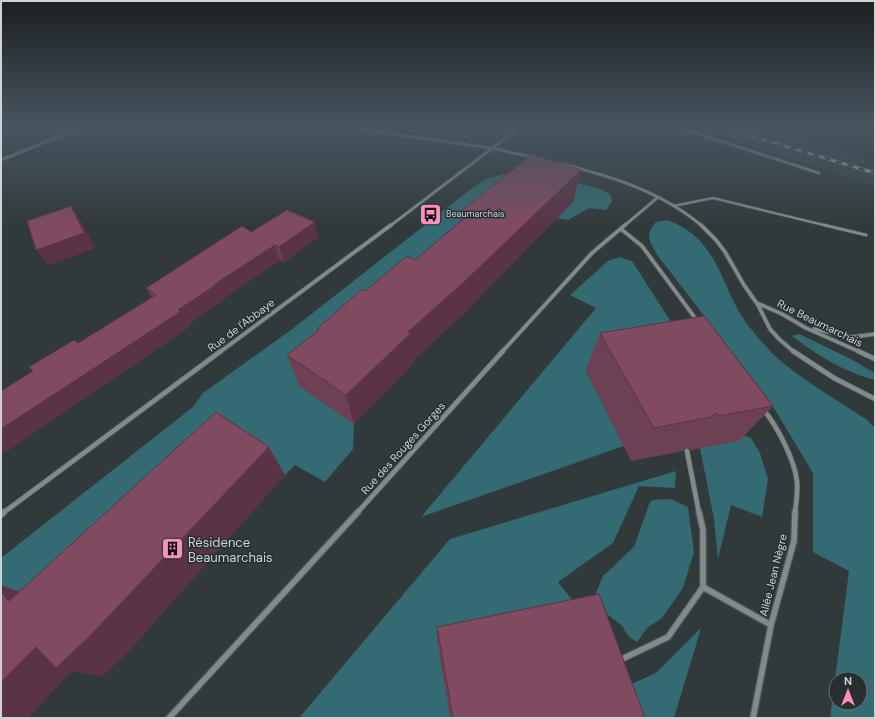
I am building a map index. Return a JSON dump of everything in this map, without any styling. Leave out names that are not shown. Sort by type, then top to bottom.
[{"type":"street","name":"Rue de l'Abbaye","points":[[1,515],[476,161]]},
{"type":"street","name":"Rue Beaumarchais","points":[[550,161],[592,171],[625,182],[688,215],[712,235],[732,262],[745,286],[756,302],[770,330],[790,349],[843,384],[875,399]]},
{"type":"street","points":[[781,161],[819,173]]},
{"type":"street","name":"Rue des Rouges Gorges","points":[[169,718],[314,562],[592,253],[657,198]]},
{"type":"street","points":[[621,229],[642,246],[702,327]]},
{"type":"street","name":"Rue Beaumarchais","points":[[756,302],[782,314],[806,328],[875,359]]},
{"type":"street","points":[[806,328],[854,337],[875,334]]},
{"type":"street","name":"Allée Jean Nègre","points":[[753,718],[772,625],[794,541],[796,482],[790,458],[774,424],[759,404]]},
{"type":"street","points":[[620,660],[668,637],[703,587],[703,530],[695,497],[687,451]]},
{"type":"street","points":[[703,587],[772,625]]},
{"type":"lane","points":[[672,206],[713,198],[866,235]]},
{"type":"shaded area","points":[[795,161],[864,161],[865,166],[875,168],[875,186]]},
{"type":"shaded area","points":[[504,174],[541,175],[598,188],[610,194],[612,201],[606,210],[589,208],[568,220],[557,218],[553,195],[354,424],[353,449],[325,482],[295,465],[285,475],[236,442],[1,638],[1,558],[193,407],[203,393],[291,330],[476,185],[488,178]]},
{"type":"shaded area","points":[[667,220],[685,229],[699,240],[710,253],[741,315],[767,348],[793,371],[867,420],[875,428],[875,718],[830,718],[831,711],[868,711],[868,671],[836,671],[849,571],[813,552],[813,473],[769,400],[658,256],[649,235],[656,222]]},
{"type":"shaded area","points":[[619,257],[632,261],[698,364],[586,371],[624,446],[421,517],[596,308],[570,295],[608,261]]},
{"type":"shaded area","points":[[799,334],[849,358],[875,373],[875,380],[853,373],[821,356],[792,336]]},
{"type":"shaded area","points":[[732,431],[751,438],[760,453],[768,479],[762,517],[731,505],[718,559],[714,519],[700,448]]},
{"type":"shaded area","points":[[676,471],[675,488],[639,486],[613,543],[558,582],[581,611],[450,718],[299,718],[450,539]]},
{"type":"shaded area","points":[[671,499],[688,507],[694,552],[683,588],[662,618],[647,628],[637,642],[629,637],[622,626],[602,610],[596,593],[603,576],[634,547],[650,502],[653,500]]},
{"type":"shaded area","points":[[701,628],[674,718],[617,718],[609,694],[656,673]]},
{"type":"building","points":[[524,161],[552,161],[581,170],[463,283],[408,332],[411,333],[346,395],[287,355],[319,330],[317,329],[362,289],[365,291],[407,256],[415,260],[467,216],[460,212]]},
{"type":"building","points":[[71,206],[84,233],[36,250],[27,221]]},
{"type":"building","points":[[287,210],[315,222],[279,247],[275,245],[215,284],[216,285],[178,310],[180,312],[1,429],[1,391],[33,371],[29,367],[74,340],[78,343],[156,295],[146,288],[242,226],[251,232]]},
{"type":"building","points":[[704,316],[773,406],[719,416],[715,413],[711,417],[654,428],[600,333]]},
{"type":"building","points":[[216,412],[269,447],[90,636],[56,668],[36,647],[1,682],[1,592],[9,601]]},
{"type":"building","points":[[599,594],[645,718],[453,718],[437,627]]},
{"type":"railway","points":[[833,161],[875,173]]},
{"type":"place","name":"Beaumarchais","points":[[430,214]]},
{"type":"place","name":"Résidence Beaumarchais","points":[[173,549]]}]
